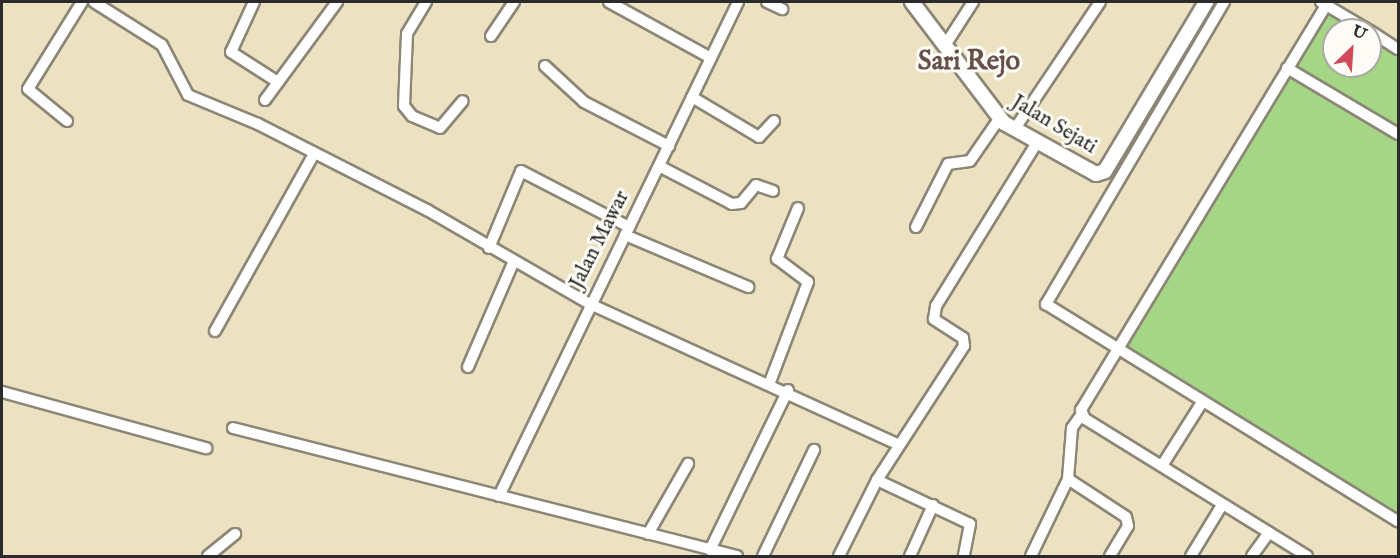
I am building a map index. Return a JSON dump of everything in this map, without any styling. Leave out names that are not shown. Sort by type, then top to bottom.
[{"type":"street","points":[[67,121],[28,89],[82,2]]},
{"type":"street","points":[[94,2],[162,45],[188,95],[258,124],[313,156],[427,210],[513,263],[590,304],[788,390],[899,445]]},
{"type":"street","points":[[254,2],[231,52],[278,82]]},
{"type":"street","points":[[265,100],[337,2]]},
{"type":"street","points":[[426,2],[407,34],[404,106],[412,116],[440,128],[464,101]]},
{"type":"street","points":[[491,36],[514,2]]},
{"type":"street","points":[[609,2],[711,58]]},
{"type":"street","name":"Jalan Mawar","points":[[499,496],[738,2]]},
{"type":"street","points":[[767,2],[782,9]]},
{"type":"street","name":"Jalan Sejati","points":[[912,2],[999,119],[1036,144],[1096,174],[1105,171],[1206,2]]},
{"type":"street","points":[[944,47],[973,2]]},
{"type":"street","points":[[1014,130],[1100,2]]},
{"type":"street","points":[[1224,2],[1046,301],[1048,307],[1201,404],[1398,521]]},
{"type":"street","points":[[1031,556],[1068,479],[1072,428],[1116,351],[1324,3],[1348,18]]},
{"type":"street","points":[[1382,39],[1398,49]]},
{"type":"street","points":[[544,66],[584,102],[669,146]]},
{"type":"street","points":[[1287,68],[1398,134]]},
{"type":"street","points":[[692,97],[759,137],[774,121]]},
{"type":"street","points":[[916,227],[948,164],[970,161],[999,119]]},
{"type":"street","points":[[839,556],[877,480],[964,346],[963,338],[934,318],[936,306],[1036,144]]},
{"type":"street","points":[[215,331],[313,156]]},
{"type":"street","points":[[659,166],[732,204],[741,203],[756,185],[773,192]]},
{"type":"street","points":[[489,248],[521,171],[627,231],[748,288]]},
{"type":"street","points":[[770,382],[808,282],[777,259],[798,208]]},
{"type":"street","points":[[468,368],[513,263]]},
{"type":"street","points":[[710,550],[788,390]]},
{"type":"street","points":[[2,392],[206,448]]},
{"type":"street","points":[[1163,464],[1201,404]]},
{"type":"street","points":[[1081,415],[1163,464],[1222,505],[1307,556]]},
{"type":"street","points":[[233,428],[737,556]]},
{"type":"street","points":[[763,556],[814,450]]},
{"type":"street","points":[[648,534],[688,464]]},
{"type":"street","points":[[1068,479],[1128,520],[1110,556]]},
{"type":"street","points":[[877,480],[970,524],[964,556]]},
{"type":"street","points":[[910,556],[933,505]]},
{"type":"street","points":[[1195,555],[1222,505]]},
{"type":"street","points":[[1252,556],[1269,533]]},
{"type":"street","points":[[208,556],[236,534]]},
{"type":"green space","points":[[1329,11],[1340,18],[1325,18]]},
{"type":"green space","points":[[1322,22],[1322,78],[1382,78],[1382,44],[1398,54],[1398,514],[1124,347]]},
{"type":"district","name":"Sari Rejo","points":[[969,63]]}]
